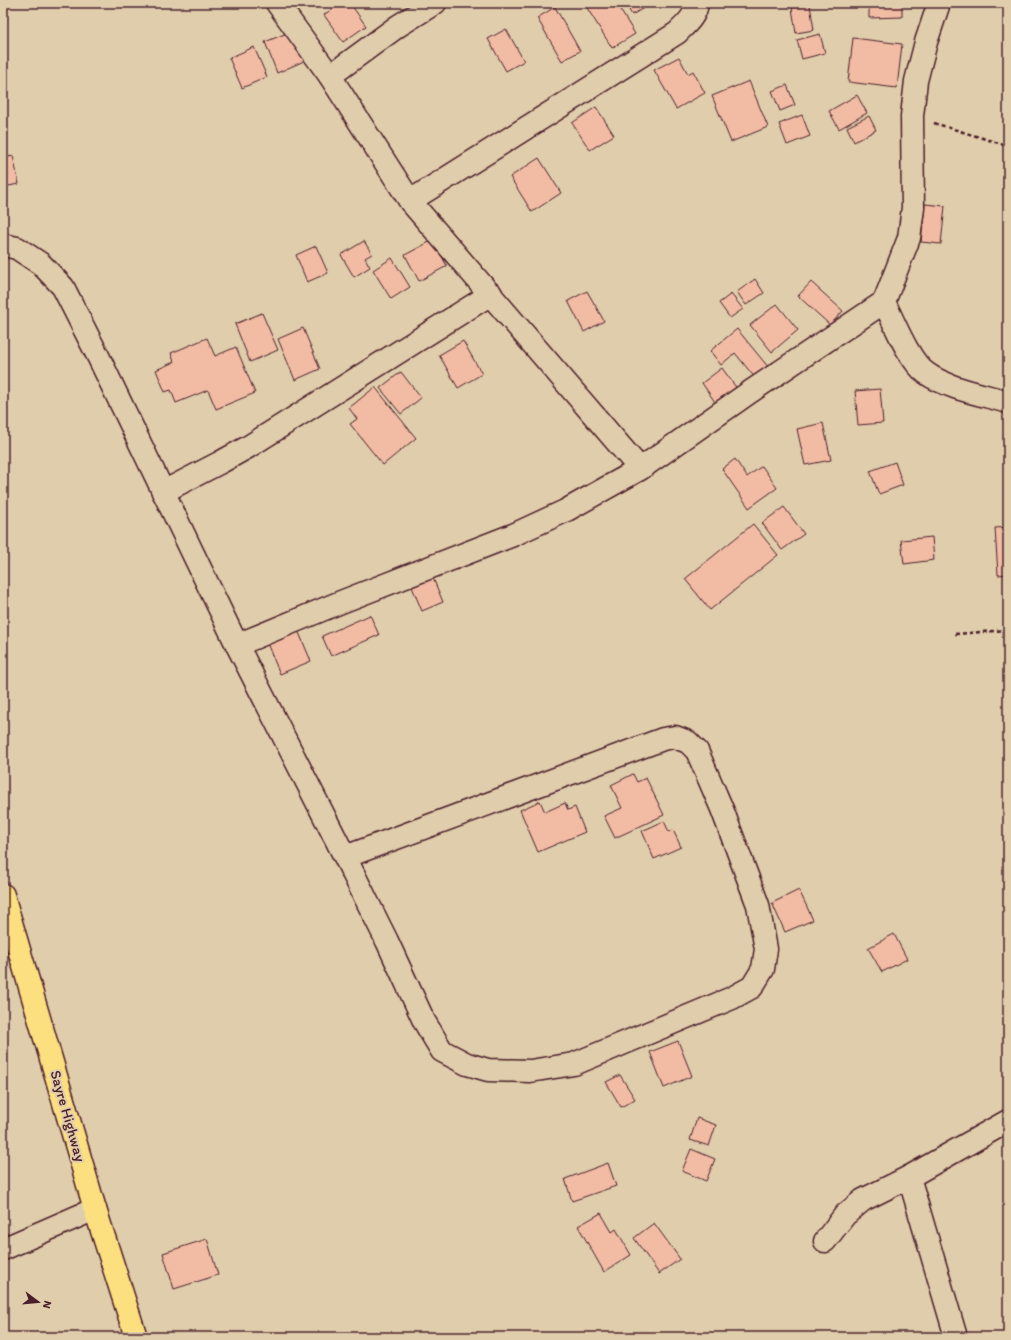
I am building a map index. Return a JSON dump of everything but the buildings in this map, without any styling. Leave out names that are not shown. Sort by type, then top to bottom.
[{"type":"highway","name":"Sayre Highway","points":[[3,895],[95,1209],[136,1337]]},
{"type":"street","points":[[277,3],[330,76],[410,201],[640,469]]},
{"type":"street","points":[[330,76],[398,26],[435,3]]},
{"type":"street","points":[[410,201],[677,32],[689,21],[696,9],[697,3]]},
{"type":"street","points":[[237,645],[341,602],[513,535],[565,510],[640,469],[750,392],[884,302],[909,238],[913,208],[912,116],[916,81],[926,42],[939,3]]},
{"type":"street","points":[[3,245],[17,248],[41,264],[63,287],[99,358],[237,645],[387,941],[424,1022],[442,1051],[466,1064],[488,1070],[530,1071],[574,1064],[732,998],[752,987],[763,969],[766,949],[758,905],[722,808],[697,751],[688,742],[675,738],[663,739],[640,747],[345,857]]},
{"type":"street","points":[[163,492],[254,443],[491,294]]},
{"type":"street","points":[[884,302],[913,358],[926,373],[946,384],[1008,402]]},
{"type":"street","points":[[825,1240],[845,1215],[863,1200],[909,1177],[1008,1121]]},
{"type":"street","points":[[909,1177],[956,1337]]},
{"type":"street","points":[[3,1249],[95,1209]]},
{"type":"path","points":[[912,116],[1008,146]]},
{"type":"path","points":[[955,634],[1008,630]]}]
